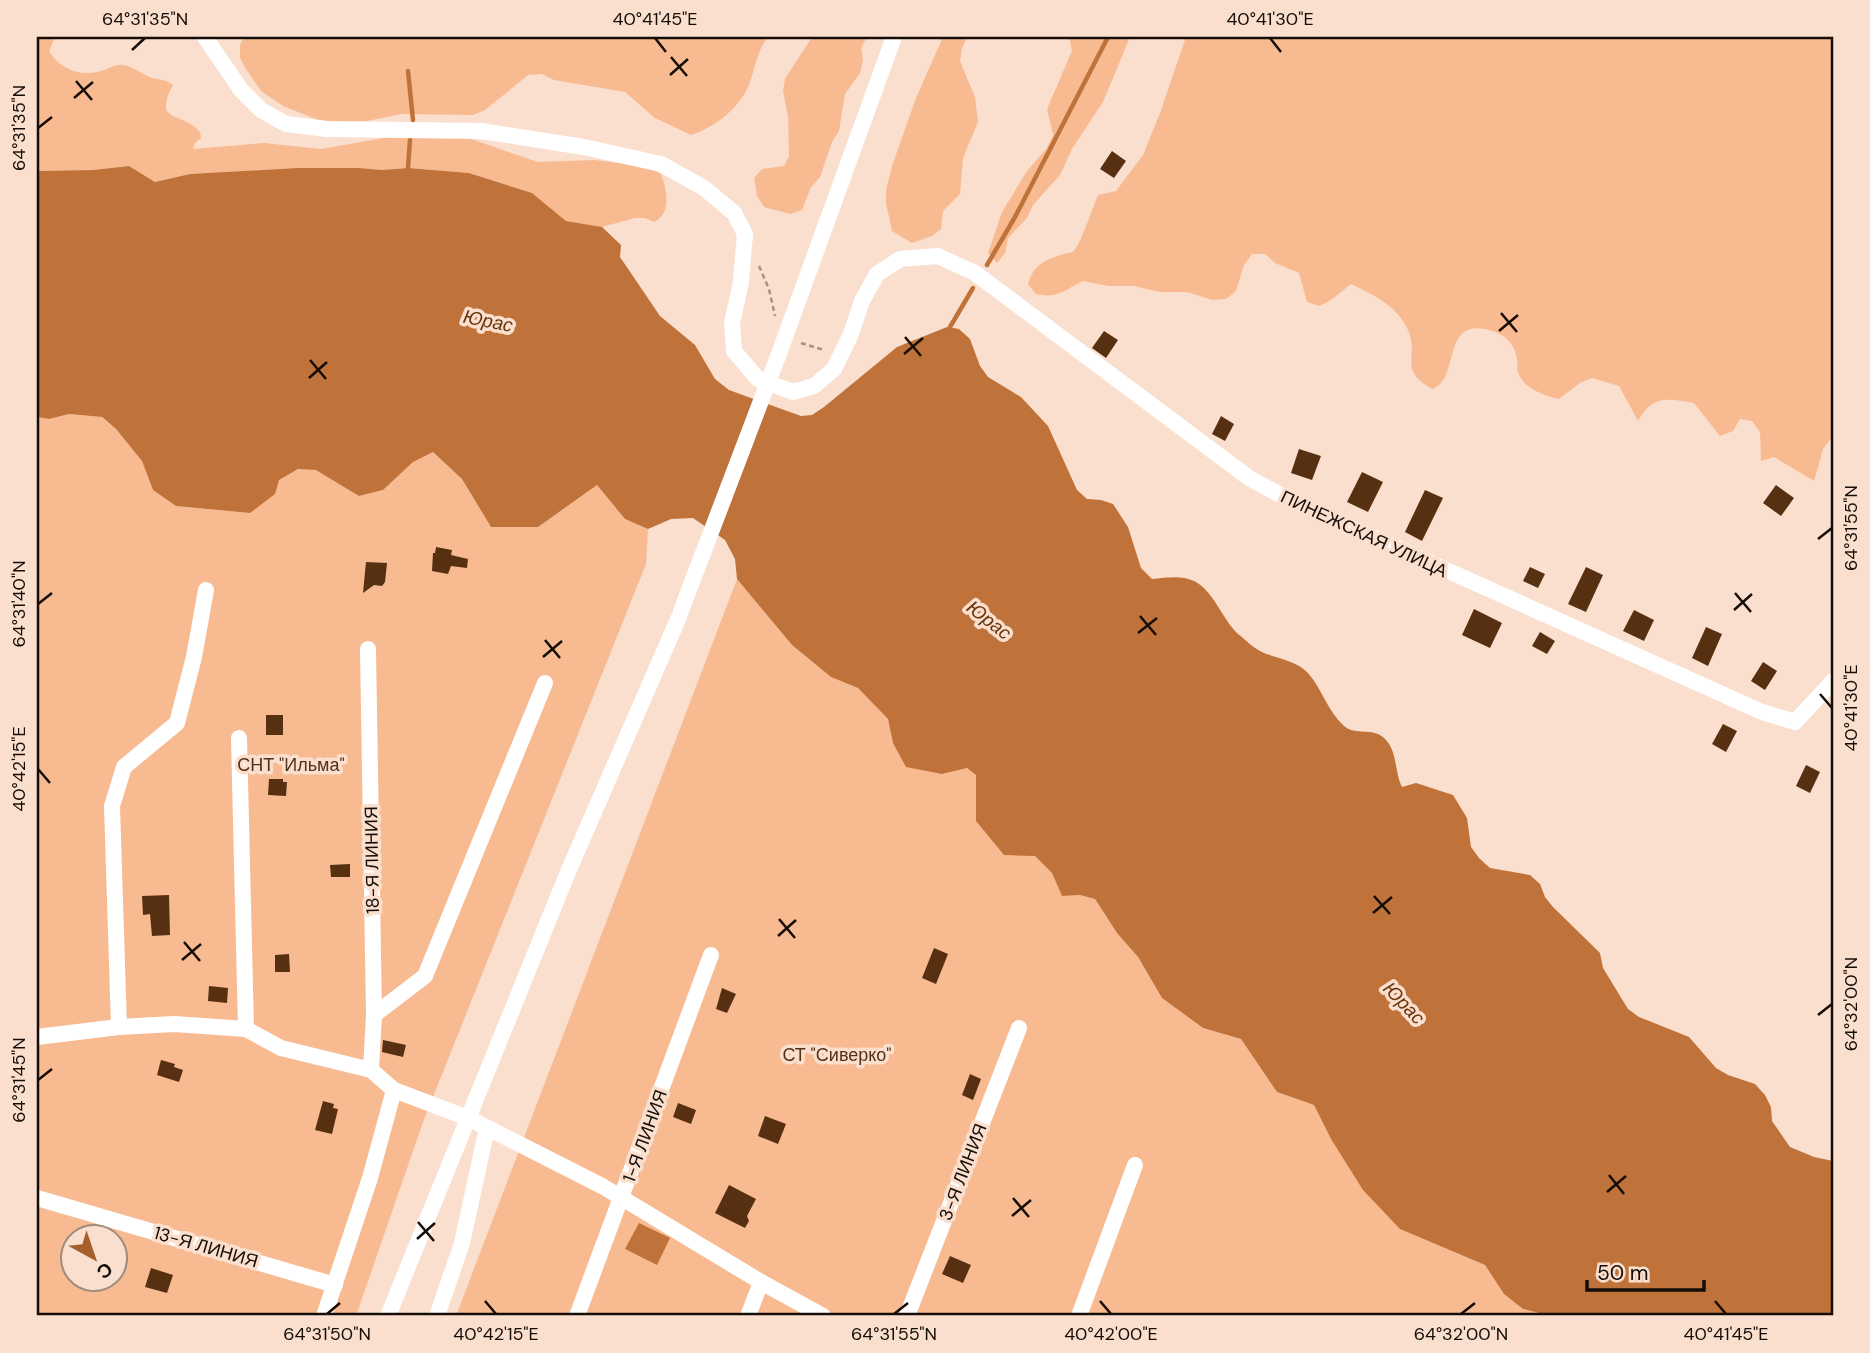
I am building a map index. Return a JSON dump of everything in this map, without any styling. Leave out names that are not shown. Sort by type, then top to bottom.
[{"type":"street","points":[[205,37],[241,90],[261,110],[286,124],[327,129],[481,131],[584,147],[661,164],[704,188],[734,213],[745,234]]},
{"type":"street","points":[[388,1316],[568,872],[680,614],[788,343],[894,37]]},
{"type":"street","name":"ПИНЕЖСКАЯ УЛИЦА","points":[[745,234],[741,282],[732,323],[734,351],[758,379],[793,393],[814,386],[834,369],[851,334],[862,301],[877,274],[900,259],[938,256],[975,273],[1249,478],[1382,543],[1762,712],[1795,722],[1833,681]]},
{"type":"street","points":[[119,1027],[112,806],[124,767],[177,723],[194,657],[206,590]]},
{"type":"street","name":"18-Я ЛИНИЯ","points":[[368,649],[374,1015],[371,1070]]},
{"type":"street","points":[[374,1015],[425,976],[545,683]]},
{"type":"street","points":[[239,738],[246,1030]]},
{"type":"street","name":"1-Я ЛИНИЯ","points":[[577,1316],[711,955]]},
{"type":"street","points":[[37,1037],[119,1027],[174,1024],[246,1030],[281,1048],[371,1070],[394,1090],[468,1118],[622,1198],[822,1316]]},
{"type":"street","name":"3-Я ЛИНИЯ","points":[[907,1316],[1019,1028]]},
{"type":"street","points":[[324,1316],[370,1178],[394,1090]]},
{"type":"street","points":[[437,1316],[462,1243],[487,1128]]},
{"type":"street","points":[[1079,1316],[1135,1165]]},
{"type":"street","name":"13-Я ЛИНИЯ","points":[[37,1198],[335,1286]]},
{"type":"street","points":[[748,1316],[761,1282]]},
{"type":"path","points":[[745,234],[769,289],[788,343],[825,350]]},
{"type":"green space","points":[[37,37],[55,37],[49,51],[60,64],[75,71],[99,72],[122,65],[173,85],[166,106],[168,112],[193,125],[200,132],[201,138],[193,149],[264,143],[321,149],[395,136],[468,138],[538,162],[595,160],[648,167],[661,174],[666,208],[654,222],[635,218],[602,227],[566,221],[532,193],[469,173],[408,168],[297,168],[190,174],[155,182],[129,166],[37,171]]},
{"type":"green space","points":[[244,37],[768,37],[761,48],[746,91],[734,108],[710,127],[691,135],[655,118],[625,92],[554,80],[542,74],[528,75],[485,110],[473,115],[402,114],[362,122],[321,121],[283,106],[261,91],[240,58],[240,45]]},
{"type":"green space","points":[[812,37],[867,37],[861,48],[863,60],[860,73],[845,94],[839,131],[832,142],[820,177],[811,187],[802,210],[790,214],[764,207],[757,196],[754,178],[762,169],[784,166],[789,156],[788,116],[783,91],[785,79]]},
{"type":"green space","points":[[943,37],[967,37],[960,61],[975,97],[978,122],[963,158],[960,194],[943,211],[941,229],[932,236],[912,243],[892,231],[886,190],[916,98]]},
{"type":"green space","points":[[1069,37],[1130,37],[1103,102],[1072,149],[1060,175],[1008,238],[1005,253],[997,263],[988,253],[1002,212],[1027,171],[1047,148],[1053,135],[1047,109],[1072,51]]},
{"type":"green space","points":[[1186,37],[1833,37],[1833,436],[1823,449],[1814,481],[1774,457],[1761,461],[1760,432],[1752,421],[1740,419],[1733,431],[1720,436],[1694,403],[1662,400],[1650,406],[1638,421],[1619,386],[1592,378],[1580,383],[1559,399],[1536,391],[1519,375],[1515,352],[1510,342],[1490,330],[1472,329],[1458,338],[1446,375],[1433,389],[1415,375],[1411,362],[1411,338],[1403,320],[1390,307],[1351,284],[1319,306],[1307,302],[1299,273],[1275,263],[1265,254],[1252,254],[1244,265],[1236,291],[1226,299],[1212,300],[1187,292],[1160,292],[1134,286],[1108,286],[1083,281],[1056,294],[1036,294],[1028,284],[1033,272],[1046,261],[1074,251],[1098,195],[1116,191],[1143,155]]},
{"type":"green space","name":"СНТ \"Ильма\"","points":[[69,414],[101,417],[116,429],[142,461],[153,490],[176,506],[250,513],[278,481],[296,470],[305,468],[327,475],[359,496],[383,490],[413,462],[433,452],[462,479],[491,527],[538,527],[597,485],[625,519],[648,529],[646,564],[423,1122],[356,1316],[37,1316],[37,417],[49,419]]},
{"type":"green space","name":"СТ \"Сиверко\"","points":[[737,579],[792,645],[831,677],[858,688],[888,719],[893,743],[942,774],[967,768],[976,775],[976,821],[1035,856],[1052,873],[1062,896],[1080,895],[1095,899],[1117,933],[1138,957],[1162,998],[1203,1028],[1241,1039],[1277,1092],[1314,1105],[1331,1139],[1400,1229],[1485,1265],[1504,1294],[1523,1309],[1551,1316],[456,1316]]},
{"type":"water","name":"Юрас","points":[[129,166],[155,182],[190,174],[297,168],[408,168],[469,173],[532,193],[566,221],[602,227],[621,245],[620,257],[660,316],[695,345],[715,379],[729,390],[801,416],[812,415],[824,407],[897,347],[947,327],[959,329],[970,339],[980,366],[988,377],[1021,397],[1048,426],[1077,490],[1087,499],[1113,504],[1128,527],[1141,568],[1152,579],[1173,577],[1194,581],[1207,591],[1232,628],[1251,645],[1266,654],[1303,668],[1344,726],[1354,731],[1375,733],[1384,738],[1392,749],[1402,787],[1416,783],[1453,795],[1467,818],[1471,847],[1479,858],[1490,868],[1530,875],[1540,884],[1553,907],[1600,953],[1603,968],[1628,1009],[1639,1017],[1689,1037],[1716,1068],[1755,1084],[1765,1095],[1771,1107],[1772,1121],[1790,1147],[1833,1161],[1833,1316],[1551,1316],[1523,1309],[1504,1294],[1485,1265],[1400,1229],[1363,1190],[1331,1139],[1314,1105],[1277,1092],[1241,1039],[1203,1028],[1162,998],[1138,957],[1117,933],[1095,899],[1080,895],[1062,896],[1052,873],[1035,856],[1004,855],[976,821],[976,775],[967,768],[942,774],[906,767],[893,743],[888,719],[858,688],[831,677],[792,645],[737,579],[735,559],[725,540],[693,518],[671,519],[648,529],[625,519],[597,485],[538,527],[491,527],[462,479],[433,452],[413,462],[383,490],[359,496],[316,470],[298,469],[279,480],[275,494],[250,513],[176,506],[153,490],[142,461],[116,429],[102,417],[69,414],[49,419],[37,417],[37,171]]},
{"type":"water","points":[[639,1223],[670,1238],[657,1265],[625,1249]]},
{"type":"building","points":[[1112,151],[1126,161],[1114,178],[1100,169]]},
{"type":"building","points":[[1104,331],[1118,340],[1106,358],[1092,348]]},
{"type":"building","points":[[1221,416],[1234,424],[1225,441],[1212,434]]},
{"type":"building","points":[[1299,449],[1321,456],[1312,480],[1291,473]]},
{"type":"building","points":[[1362,472],[1383,482],[1368,512],[1347,502]]},
{"type":"building","points":[[1776,485],[1794,498],[1781,516],[1763,503]]},
{"type":"building","points":[[1425,490],[1443,498],[1422,541],[1405,532]]},
{"type":"building","points":[[436,547],[452,550],[451,555],[468,559],[467,568],[451,566],[448,574],[432,571]]},
{"type":"building","points":[[366,562],[387,563],[382,586],[374,585],[363,593]]},
{"type":"building","points":[[1530,567],[1545,574],[1538,588],[1523,581]]},
{"type":"building","points":[[1586,567],[1603,575],[1586,612],[1568,604]]},
{"type":"building","points":[[1474,609],[1502,623],[1490,648],[1462,635]]},
{"type":"building","points":[[1634,610],[1654,620],[1644,641],[1623,631]]},
{"type":"building","points":[[1706,627],[1722,634],[1708,666],[1692,658]]},
{"type":"building","points":[[1540,632],[1555,641],[1547,654],[1532,646]]},
{"type":"building","points":[[1763,662],[1777,671],[1765,690],[1751,681]]},
{"type":"building","points":[[266,715],[283,715],[283,735],[266,735]]},
{"type":"building","points":[[1723,724],[1737,731],[1726,752],[1712,744]]},
{"type":"building","points":[[1806,765],[1820,772],[1810,793],[1796,786]]},
{"type":"building","points":[[269,779],[283,779],[283,782],[287,782],[286,796],[268,795]]},
{"type":"building","points":[[350,864],[350,877],[331,877],[330,865]]},
{"type":"building","points":[[169,895],[170,935],[152,936],[150,914],[143,915],[142,896]]},
{"type":"building","points":[[934,948],[948,954],[936,984],[922,978]]},
{"type":"building","points":[[289,954],[290,972],[275,972],[275,955]]},
{"type":"building","points":[[209,986],[228,988],[227,1003],[208,1001]]},
{"type":"building","points":[[722,988],[736,994],[727,1013],[716,1009]]},
{"type":"building","points":[[383,1040],[406,1045],[403,1057],[382,1052]]},
{"type":"building","points":[[161,1060],[175,1064],[174,1067],[183,1070],[179,1082],[157,1075]]},
{"type":"building","points":[[970,1074],[981,1079],[973,1100],[962,1095]]},
{"type":"building","points":[[323,1101],[334,1104],[333,1108],[338,1109],[332,1134],[315,1130]]},
{"type":"building","points":[[678,1103],[696,1110],[691,1124],[673,1117]]},
{"type":"building","points":[[765,1116],[786,1124],[778,1144],[758,1136]]},
{"type":"building","points":[[729,1185],[756,1199],[747,1216],[749,1221],[745,1228],[715,1213]]},
{"type":"building","points":[[950,1256],[971,1265],[963,1283],[942,1274]]},
{"type":"building","points":[[151,1268],[173,1275],[167,1293],[145,1287]]},
{"type":"waterway","points":[[987,265],[1015,217],[1108,37]]},
{"type":"waterway","points":[[408,71],[413,120]]},
{"type":"waterway","points":[[408,168],[410,140]]},
{"type":"waterway","points":[[950,327],[973,288]]}]
